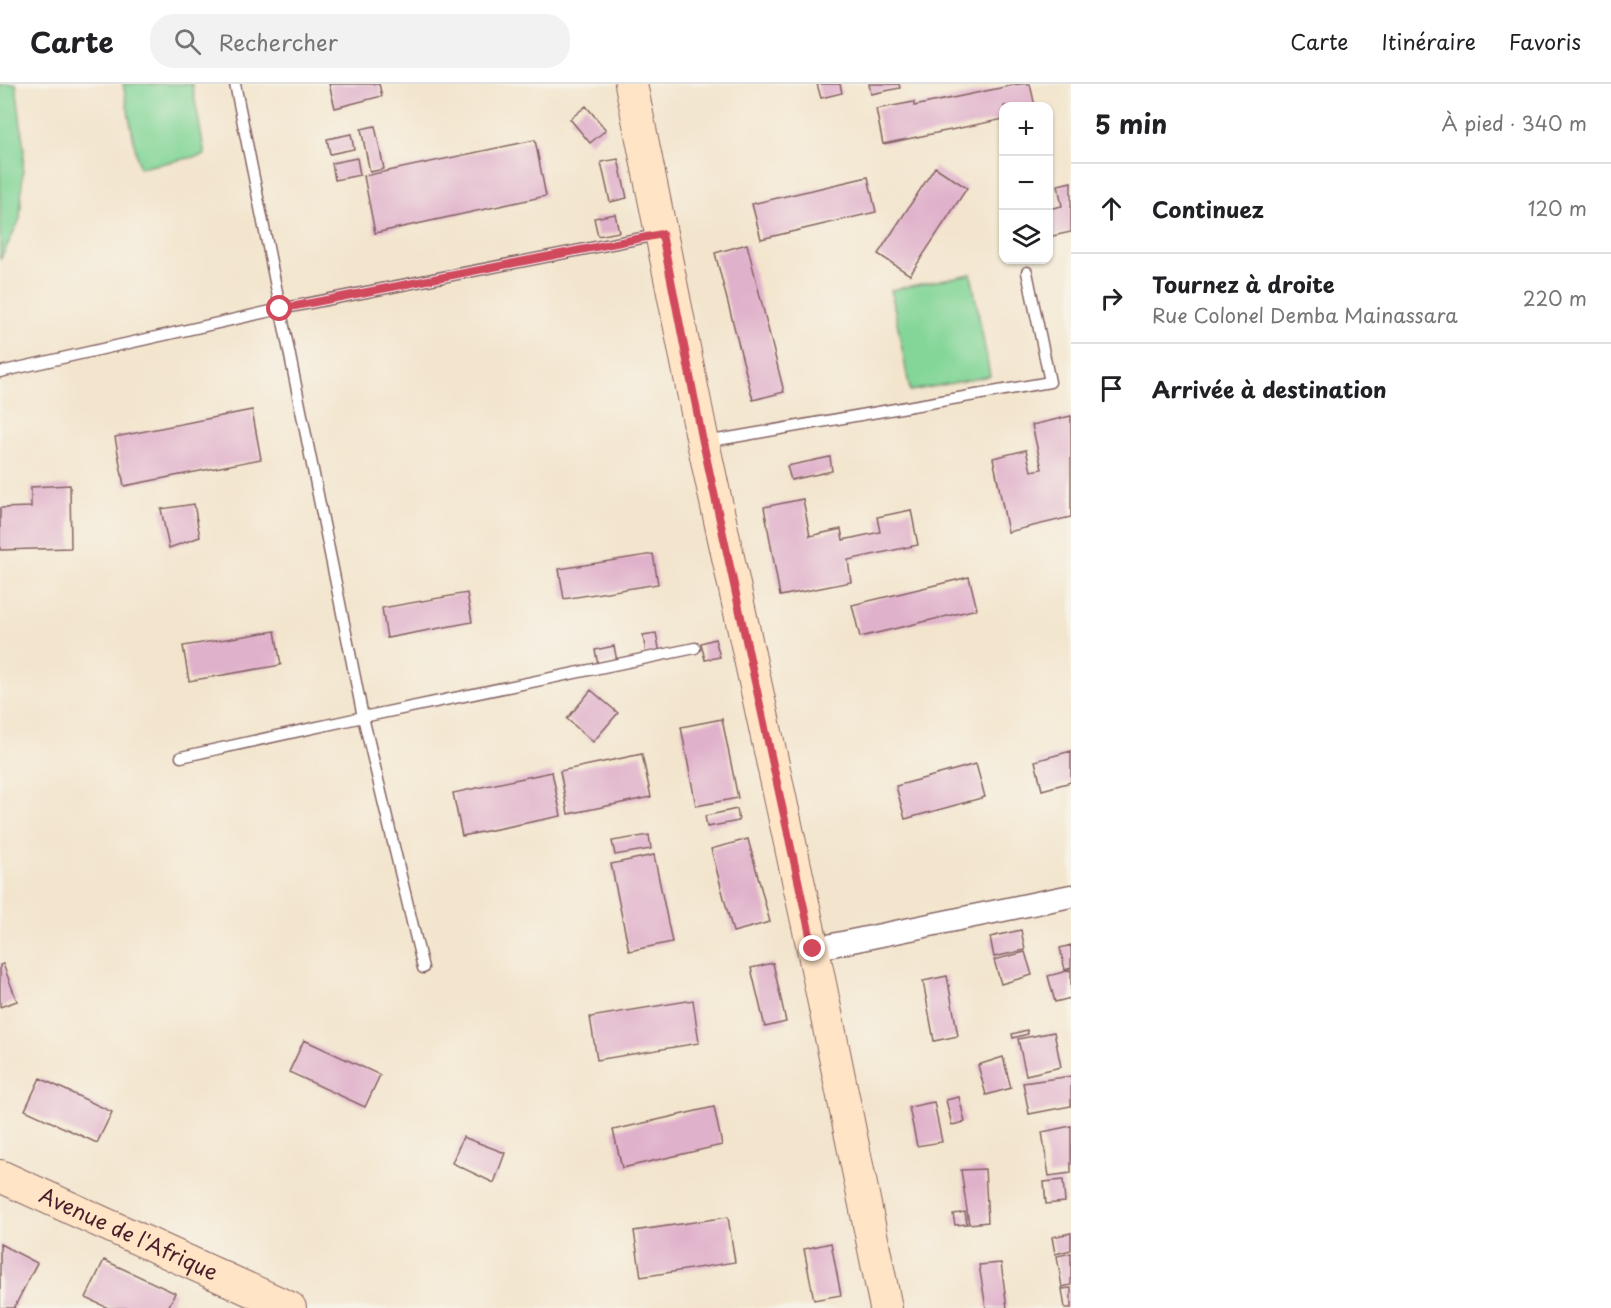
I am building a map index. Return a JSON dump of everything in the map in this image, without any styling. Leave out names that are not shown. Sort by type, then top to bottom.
[{"type":"street","points":[[631,84],[703,442],[813,949],[886,1308]]},
{"type":"street","points":[[813,949],[1071,896]]},
{"type":"street","name":"Avenue de l'Afrique","points":[[0,1176],[290,1308]]},
{"type":"lane","points":[[235,84],[363,717],[423,968]]},
{"type":"lane","points":[[0,372],[280,309],[662,234]]},
{"type":"lane","points":[[703,442],[1050,382],[1027,272]]},
{"type":"lane","points":[[181,757],[695,648]]},
{"type":"green space","points":[[0,84],[16,84],[24,149],[20,219],[0,260]]},
{"type":"green space","points":[[123,84],[192,84],[205,155],[139,168]]},
{"type":"green space","points":[[971,274],[990,376],[910,391],[891,290]]},
{"type":"building","points":[[329,84],[379,84],[382,96],[335,108]]},
{"type":"building","points":[[817,84],[840,84],[842,93],[821,98]]},
{"type":"building","points":[[869,84],[899,84],[900,88],[871,94]]},
{"type":"building","points":[[1019,84],[1030,84],[1034,102],[999,102],[999,120],[883,144],[876,109],[914,102],[914,106]]},
{"type":"building","points":[[586,106],[606,130],[590,143],[570,119]]},
{"type":"building","points":[[375,126],[384,169],[370,172],[361,129]]},
{"type":"building","points":[[351,134],[354,149],[330,154],[327,139]]},
{"type":"building","points":[[535,140],[546,196],[375,233],[364,176]]},
{"type":"building","points":[[357,158],[360,175],[335,180],[332,163]]},
{"type":"building","points":[[618,159],[627,198],[610,202],[601,162]]},
{"type":"building","points":[[935,167],[967,188],[910,275],[878,254]]},
{"type":"building","points":[[868,177],[876,212],[761,239],[752,204]]},
{"type":"building","points":[[1071,182],[1071,232],[1053,236],[1053,208],[1062,206],[1058,185]]},
{"type":"building","points":[[615,214],[619,232],[598,236],[594,218]]},
{"type":"building","points":[[747,244],[784,392],[753,400],[715,253]]},
{"type":"building","points":[[252,410],[261,459],[124,486],[115,437]]},
{"type":"building","points":[[1071,416],[1071,517],[1008,532],[993,458],[1026,450],[1031,471],[1042,469],[1032,425]]},
{"type":"building","points":[[830,457],[832,471],[791,480],[787,466]]},
{"type":"building","points":[[70,485],[71,548],[0,550],[0,508],[31,507],[31,487]]},
{"type":"building","points":[[803,499],[810,536],[841,529],[843,540],[880,532],[877,517],[911,510],[918,545],[848,560],[851,582],[780,596],[764,507]]},
{"type":"building","points":[[194,504],[200,537],[169,548],[161,509]]},
{"type":"building","points":[[653,554],[658,584],[564,599],[559,569]]},
{"type":"building","points":[[969,577],[977,609],[860,637],[852,605]]},
{"type":"building","points":[[467,593],[472,622],[387,638],[382,608]]},
{"type":"building","points":[[275,631],[281,665],[189,681],[183,646]]},
{"type":"building","points":[[656,633],[660,653],[646,655],[643,635]]},
{"type":"building","points":[[715,639],[720,657],[705,660],[701,643]]},
{"type":"building","points":[[614,646],[617,661],[598,665],[595,650]]},
{"type":"building","points":[[591,690],[618,713],[593,742],[567,719]]},
{"type":"building","points":[[722,719],[738,798],[696,806],[681,727]]},
{"type":"building","points":[[1071,751],[1071,782],[1042,790],[1035,761]]},
{"type":"building","points":[[642,754],[651,797],[568,814],[560,771]]},
{"type":"building","points":[[976,764],[985,797],[905,819],[896,786]]},
{"type":"building","points":[[552,772],[561,816],[462,836],[453,793]]},
{"type":"building","points":[[737,809],[739,821],[707,827],[705,816]]},
{"type":"building","points":[[649,835],[651,849],[615,855],[612,841]]},
{"type":"building","points":[[748,839],[770,922],[733,932],[711,849]]},
{"type":"building","points":[[654,855],[672,942],[629,951],[611,864]]},
{"type":"building","points":[[1021,930],[1025,950],[994,957],[990,937]]},
{"type":"building","points":[[1071,945],[1071,968],[1065,970],[1060,948]]},
{"type":"building","points":[[1025,952],[1032,975],[1001,984],[994,960]]},
{"type":"building","points":[[773,963],[786,1022],[765,1027],[751,968]]},
{"type":"building","points":[[3,964],[17,1001],[0,1007],[0,965]]},
{"type":"building","points":[[1071,970],[1071,998],[1055,1002],[1048,976]]},
{"type":"building","points":[[947,976],[958,1036],[934,1041],[923,981]]},
{"type":"building","points":[[693,1000],[699,1043],[597,1060],[590,1017]]},
{"type":"building","points":[[1027,1030],[1028,1034],[1013,1038],[1012,1034]]},
{"type":"building","points":[[1054,1032],[1061,1067],[1026,1075],[1018,1039]]},
{"type":"building","points":[[304,1040],[380,1075],[365,1107],[289,1072]]},
{"type":"building","points":[[1003,1057],[1011,1088],[986,1095],[978,1065]]},
{"type":"building","points":[[1071,1076],[1071,1106],[1029,1114],[1023,1083]]},
{"type":"building","points":[[40,1078],[112,1112],[97,1143],[25,1110]]},
{"type":"building","points":[[959,1097],[965,1122],[952,1125],[946,1100]]},
{"type":"building","points":[[934,1102],[942,1142],[917,1146],[909,1107]]},
{"type":"building","points":[[714,1107],[722,1145],[622,1168],[613,1130]]},
{"type":"building","points":[[1071,1126],[1071,1173],[1049,1176],[1042,1132]]},
{"type":"building","points":[[463,1137],[505,1153],[494,1183],[452,1163]]},
{"type":"building","points":[[985,1169],[988,1222],[969,1224],[961,1170]]},
{"type":"building","points":[[1063,1180],[1065,1202],[1046,1204],[1044,1182]]},
{"type":"building","points":[[965,1212],[967,1224],[955,1225],[953,1214]]},
{"type":"building","points":[[728,1217],[735,1262],[641,1277],[634,1231]]},
{"type":"building","points":[[1071,1233],[1071,1250],[1055,1254],[1052,1237]]},
{"type":"building","points":[[831,1243],[841,1295],[814,1300],[804,1249]]},
{"type":"building","points":[[0,1244],[37,1263],[14,1308],[0,1308]]},
{"type":"building","points":[[1071,1253],[1071,1285],[1062,1287],[1057,1256]]},
{"type":"building","points":[[104,1260],[175,1293],[168,1308],[108,1308],[86,1298]]},
{"type":"building","points":[[1001,1263],[1007,1308],[986,1308],[979,1265]]},
{"type":"building","points":[[1071,1288],[1071,1308],[1065,1308],[1062,1289]]},
{"type":"route","points":[[280,309],[662,234],[703,442],[813,949]]}]
